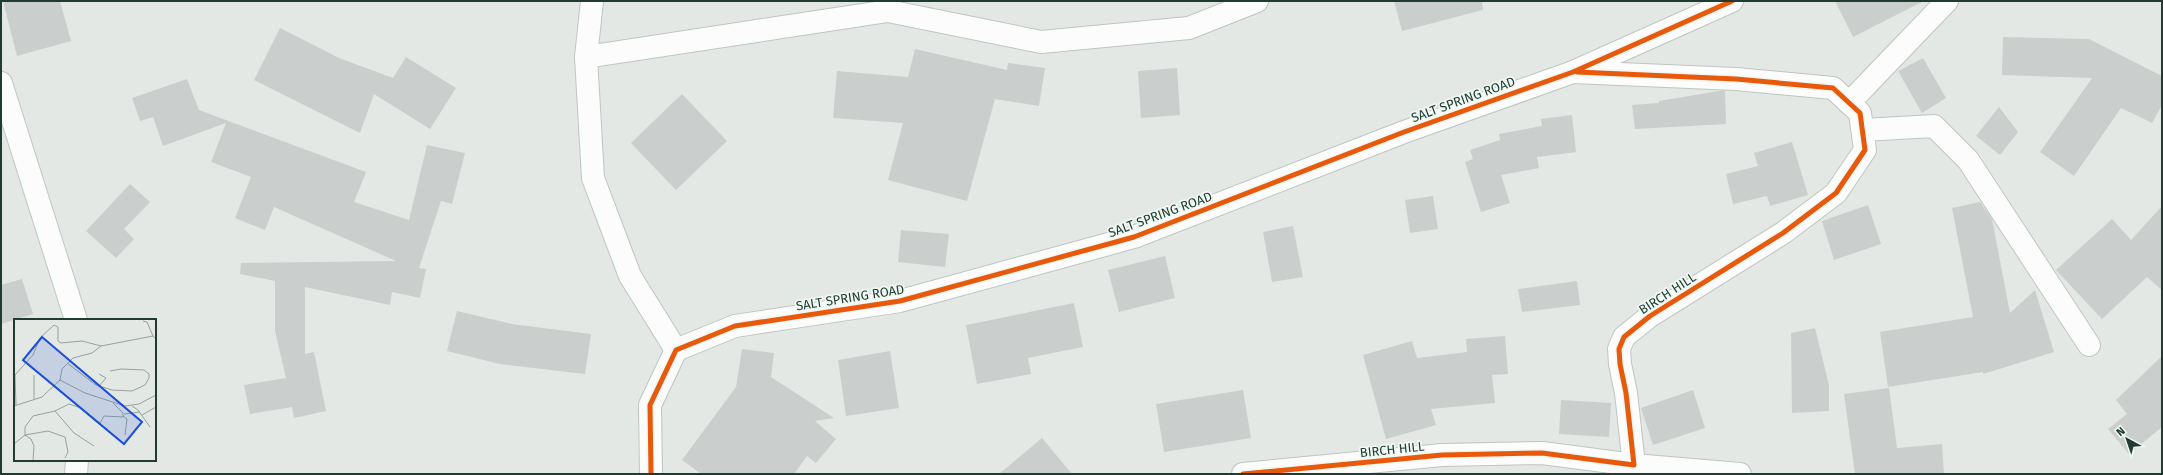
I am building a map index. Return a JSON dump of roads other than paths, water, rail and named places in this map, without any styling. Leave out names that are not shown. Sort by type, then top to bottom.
[{"type":"street","points":[[592,1],[586,57],[593,178],[630,276],[676,350],[650,405],[651,474]]},
{"type":"street","name":"SALT SPRING ROAD","points":[[676,350],[735,326],[900,301],[1134,237],[1404,132],[1572,72],[1732,1]]},
{"type":"street","points":[[1849,104],[1947,1]]},
{"type":"street","points":[[586,57],[888,11],[1041,42],[1189,28],[1249,2]]},
{"type":"street","name":"BIRCH HILL","points":[[1243,474],[1458,455],[1542,453],[1634,465],[1626,393],[1620,364],[1619,349],[1624,337],[1650,316],[1782,233],[1836,193],[1865,150],[1860,113],[1833,88],[1736,79],[1572,72]]},
{"type":"street","points":[[1,83],[76,319]]},
{"type":"street","points":[[1863,130],[1934,126],[1968,160],[2089,345]]},
{"type":"street","points":[[76,474],[77,461]]},
{"type":"street","points":[[1634,465],[1740,474]]}]
